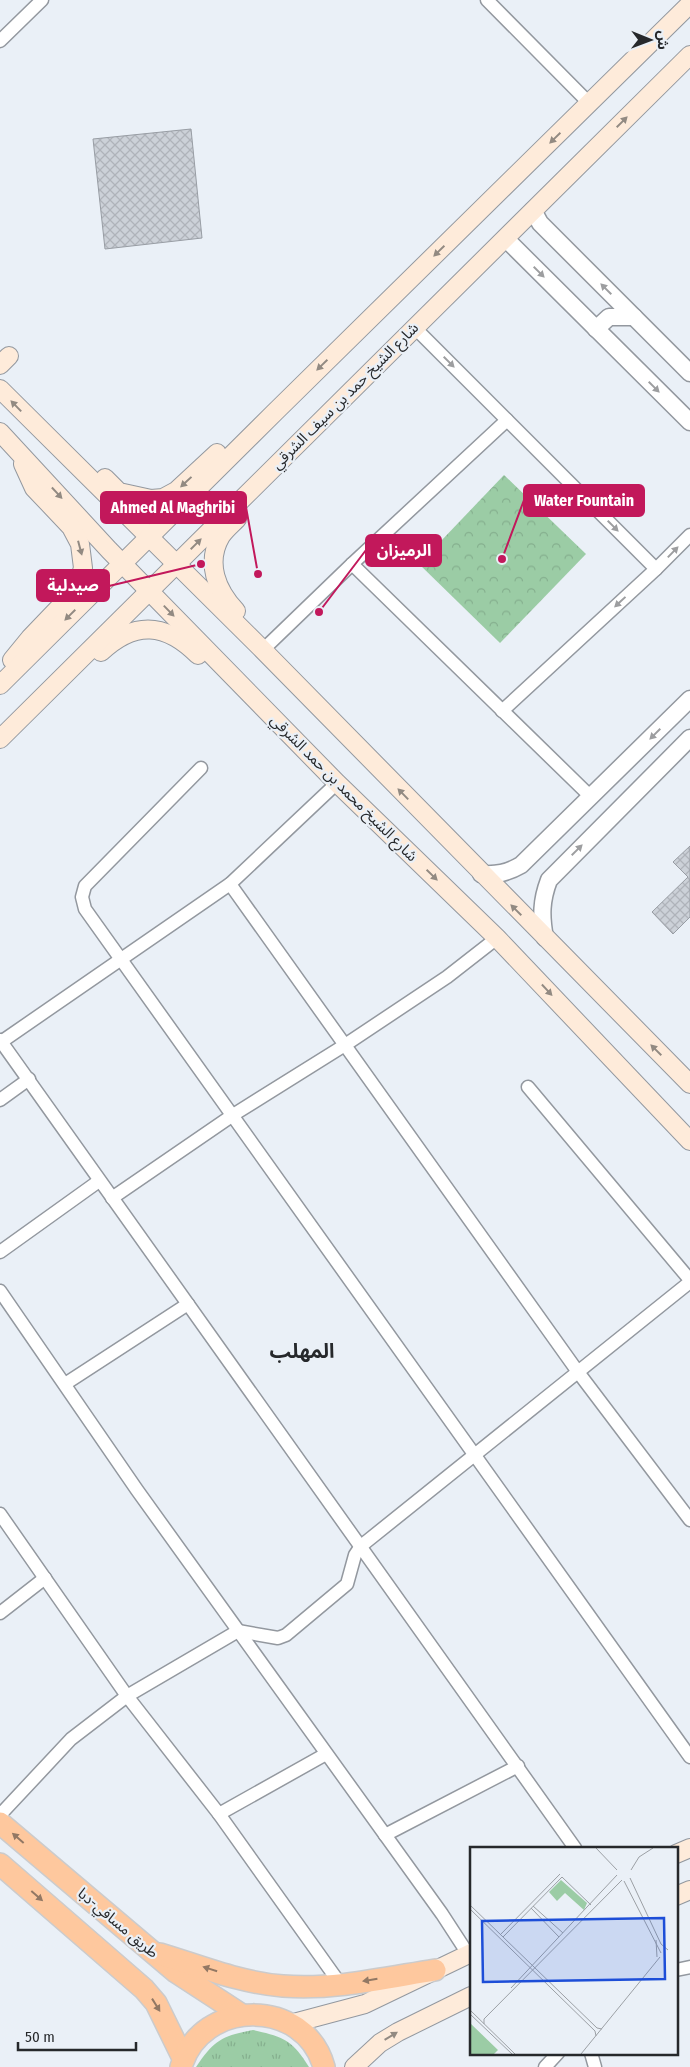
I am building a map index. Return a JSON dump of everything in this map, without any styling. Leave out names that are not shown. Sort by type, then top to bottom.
[{"type":"highway","name":"طريق مسافي-دبا","points":[[0,1823],[148,1950],[176,1972],[242,2015]]},
{"type":"highway","points":[[0,1864],[144,1989],[156,2003],[182,2063]]},
{"type":"highway","points":[[148,1950],[227,1975],[282,1986],[341,1985],[435,1970]]},
{"type":"highway","points":[[182,2063],[191,2045],[207,2029],[227,2018],[242,2015],[267,2015],[290,2024],[309,2039],[322,2059],[324,2067]]},
{"type":"main road","points":[[0,685],[265,421],[690,4]]},
{"type":"main road","name":"شارع الشيخ حمد بن سيف الشرقي","points":[[0,739],[690,54]]},
{"type":"main road","points":[[0,389],[295,683],[481,874],[690,1084]]},
{"type":"main road","points":[[34,423],[76,450],[119,492],[151,499],[163,498],[176,491],[232,438],[248,428],[265,421]]},
{"type":"main road","name":"شارع الشيخ محمد بن حمد الشرقي","points":[[0,432],[149,590],[337,783],[497,938],[690,1141]]},
{"type":"main road","points":[[0,685],[8,665],[30,638],[76,590],[83,568],[80,544],[71,527],[34,488],[17,450]]},
{"type":"main road","points":[[289,452],[277,475],[222,536],[216,548],[213,564],[215,577],[222,594],[280,658],[295,683]]},
{"type":"main road","points":[[31,708],[68,683],[113,640],[128,632],[142,630],[160,631],[174,635],[190,648],[236,695],[263,707]]},
{"type":"main road","points":[[678,1853],[690,1848]]},
{"type":"main road","points":[[678,1895],[690,1890]]},
{"type":"main road","points":[[290,2024],[365,2004],[470,1954]]},
{"type":"main road","points":[[354,2067],[380,2043],[398,2032],[470,1996]]},
{"type":"street","points":[[0,41],[42,0]]},
{"type":"street","points":[[487,0],[590,104]]},
{"type":"street","points":[[533,210],[540,223],[690,373]]},
{"type":"street","points":[[505,238],[690,422]]},
{"type":"street","points":[[596,329],[609,317],[634,317]]},
{"type":"street","points":[[414,327],[656,569]]},
{"type":"street","points":[[268,645],[352,564],[508,420]]},
{"type":"street","points":[[502,711],[656,569],[690,535]]},
{"type":"street","points":[[352,564],[591,797]]},
{"type":"street","points":[[481,874],[495,875],[509,872],[521,865],[690,700]]},
{"type":"street","points":[[545,938],[541,918],[542,898],[549,880],[690,738]]},
{"type":"street","points":[[202,768],[85,886],[82,897],[86,909],[690,1757]]},
{"type":"street","points":[[337,783],[230,884],[1,1041],[574,1847]]},
{"type":"street","points":[[537,850],[557,870]]},
{"type":"street","points":[[230,884],[578,1372],[690,1520]]},
{"type":"street","points":[[112,1198],[233,1115],[345,1045],[447,977],[497,938]]},
{"type":"street","points":[[0,1100],[29,1079]]},
{"type":"street","points":[[0,1815],[71,1739],[127,1696],[238,1631],[278,1638],[286,1635],[347,1584],[355,1555],[361,1546],[690,1281],[528,1087]]},
{"type":"street","points":[[0,1252],[100,1181]]},
{"type":"street","points":[[0,1291],[4,1307],[65,1384],[137,1490],[470,1954]]},
{"type":"street","points":[[65,1384],[188,1304]]},
{"type":"street","points":[[0,1514],[127,1696],[219,1814],[341,1985]]},
{"type":"street","points":[[0,1614],[45,1578]]},
{"type":"street","points":[[219,1814],[326,1754]]},
{"type":"street","points":[[385,1835],[518,1766]]},
{"type":"street","points":[[545,2067],[557,2054]]},
{"type":"street","points":[[591,2054],[595,2067]]},
{"type":"green space","points":[[504,475],[586,554],[500,643],[419,564]]},
{"type":"green space","points":[[253,2030],[286,2041],[292,2045],[309,2067],[196,2067],[214,2045],[226,2037]]},
{"type":"building","points":[[191,129],[202,238],[105,249],[93,139]]},
{"type":"building","points":[[690,846],[690,917],[673,934],[652,912],[688,877],[673,862]]},
{"type":"place","name":"Water Fountain","points":[[502,559]]},
{"type":"place","name":"صيدلية","points":[[201,564]]},
{"type":"place","name":"Ahmed Al Maghribi","points":[[258,574]]},
{"type":"place","name":"الرميزان","points":[[319,612]]},
{"type":"district","name":"المهلب","points":[[302,1351]]}]
